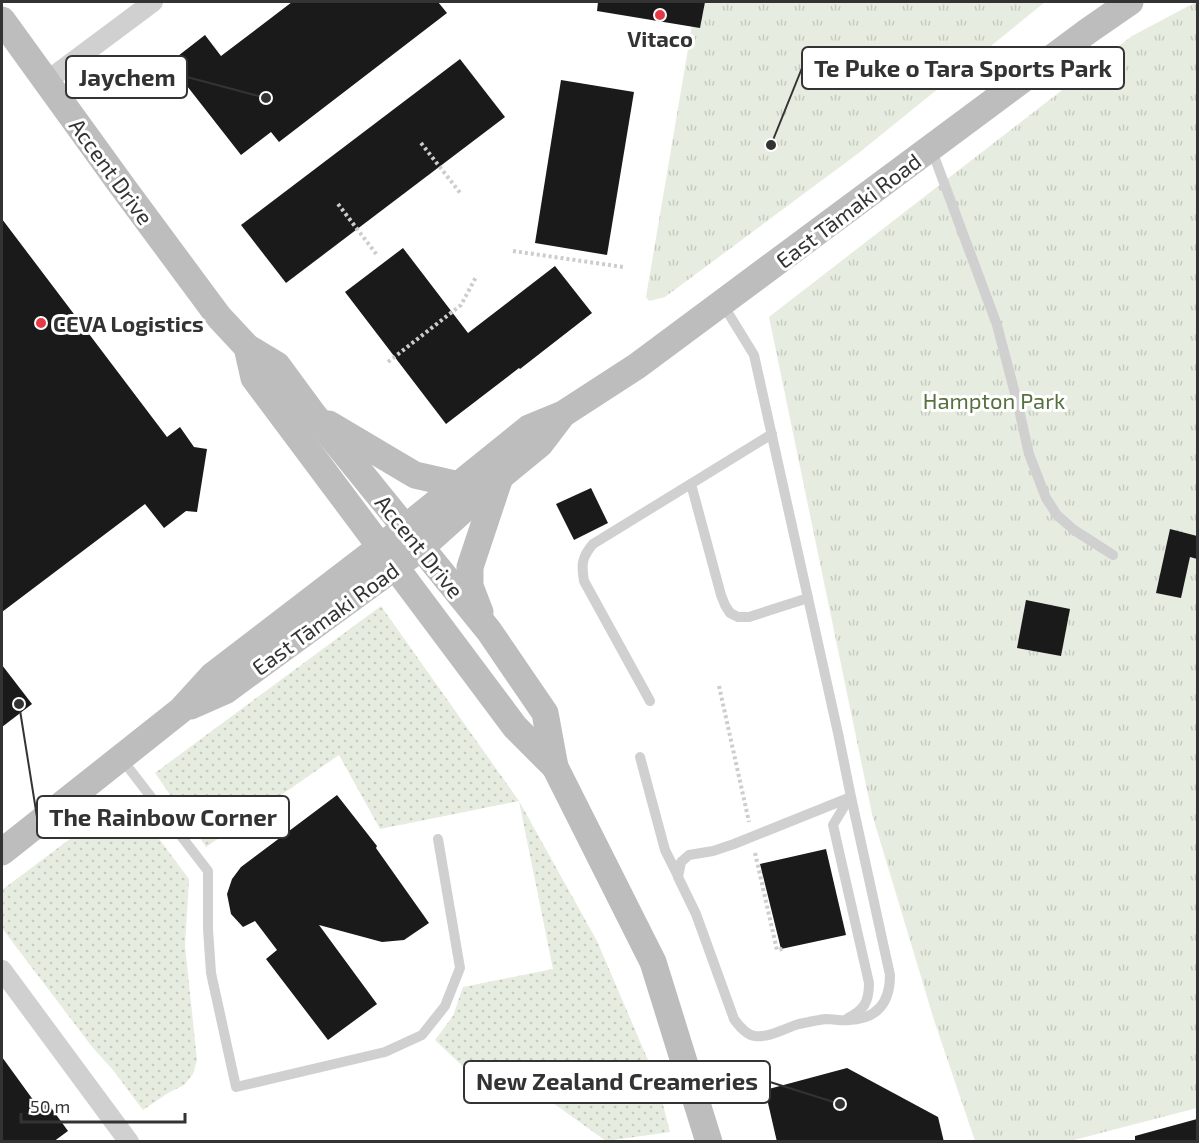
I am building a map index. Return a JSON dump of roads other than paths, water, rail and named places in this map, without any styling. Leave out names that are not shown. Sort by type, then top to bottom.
[{"type":"main road","name":"East Tāmaki Road","points":[[413,538],[459,485],[529,428],[563,414],[637,366],[1123,3]]},
{"type":"main road","name":"Accent Drive","points":[[2,20],[219,317],[247,348],[277,365],[313,414],[489,631],[545,713],[555,767],[653,962],[709,1142]]},
{"type":"main road","name":"Accent Drive","points":[[247,348],[254,378],[515,727],[555,767]]},
{"type":"main road","points":[[313,414],[415,474],[459,485]]},
{"type":"main road","name":"East Tāmaki Road","points":[[2,852],[181,710],[225,691],[388,557],[501,476],[540,444],[563,414]]},
{"type":"main road","points":[[489,631],[476,605],[470,586],[470,567],[501,476]]},
{"type":"street","points":[[47,81],[153,2]]},
{"type":"street","points":[[2,970],[129,1142]]},
{"type":"lane","points":[[931,148],[997,325],[1029,454],[1046,498],[1057,514],[1074,530],[1113,555]]},
{"type":"lane","points":[[640,757],[665,850],[696,914],[734,1019],[745,1031],[752,1036],[765,1036],[793,1026],[824,1020],[861,1019],[878,1010],[889,994],[890,975],[836,723],[754,355],[722,303]]},
{"type":"lane","points":[[650,701],[584,581],[582,562],[585,554],[593,544],[772,434]]},
{"type":"lane","points":[[691,484],[721,595],[730,613],[738,617],[749,618],[808,598]]},
{"type":"lane","points":[[120,758],[208,871],[211,973],[236,1087],[385,1052],[422,1035],[446,1006],[460,968],[438,838]]},
{"type":"lane","points":[[678,877],[681,862],[689,855],[734,844],[851,797]]},
{"type":"lane","points":[[843,1020],[861,1010],[869,990],[834,825],[851,797]]},
{"type":"place","name":"Vitaco","points":[[660,15]]},
{"type":"place","name":"Jaychem","points":[[266,98]]},
{"type":"place","name":"Te Puke o Tara Sports Park","points":[[771,145]]},
{"type":"place","name":"CEVA Logistics","points":[[41,323]]},
{"type":"place","name":"The Rainbow Corner","points":[[19,704]]},
{"type":"place","name":"New Zealand Creameries","points":[[840,1104]]},
{"type":"park label","name":"Hampton Park","points":[[994,400]]}]
